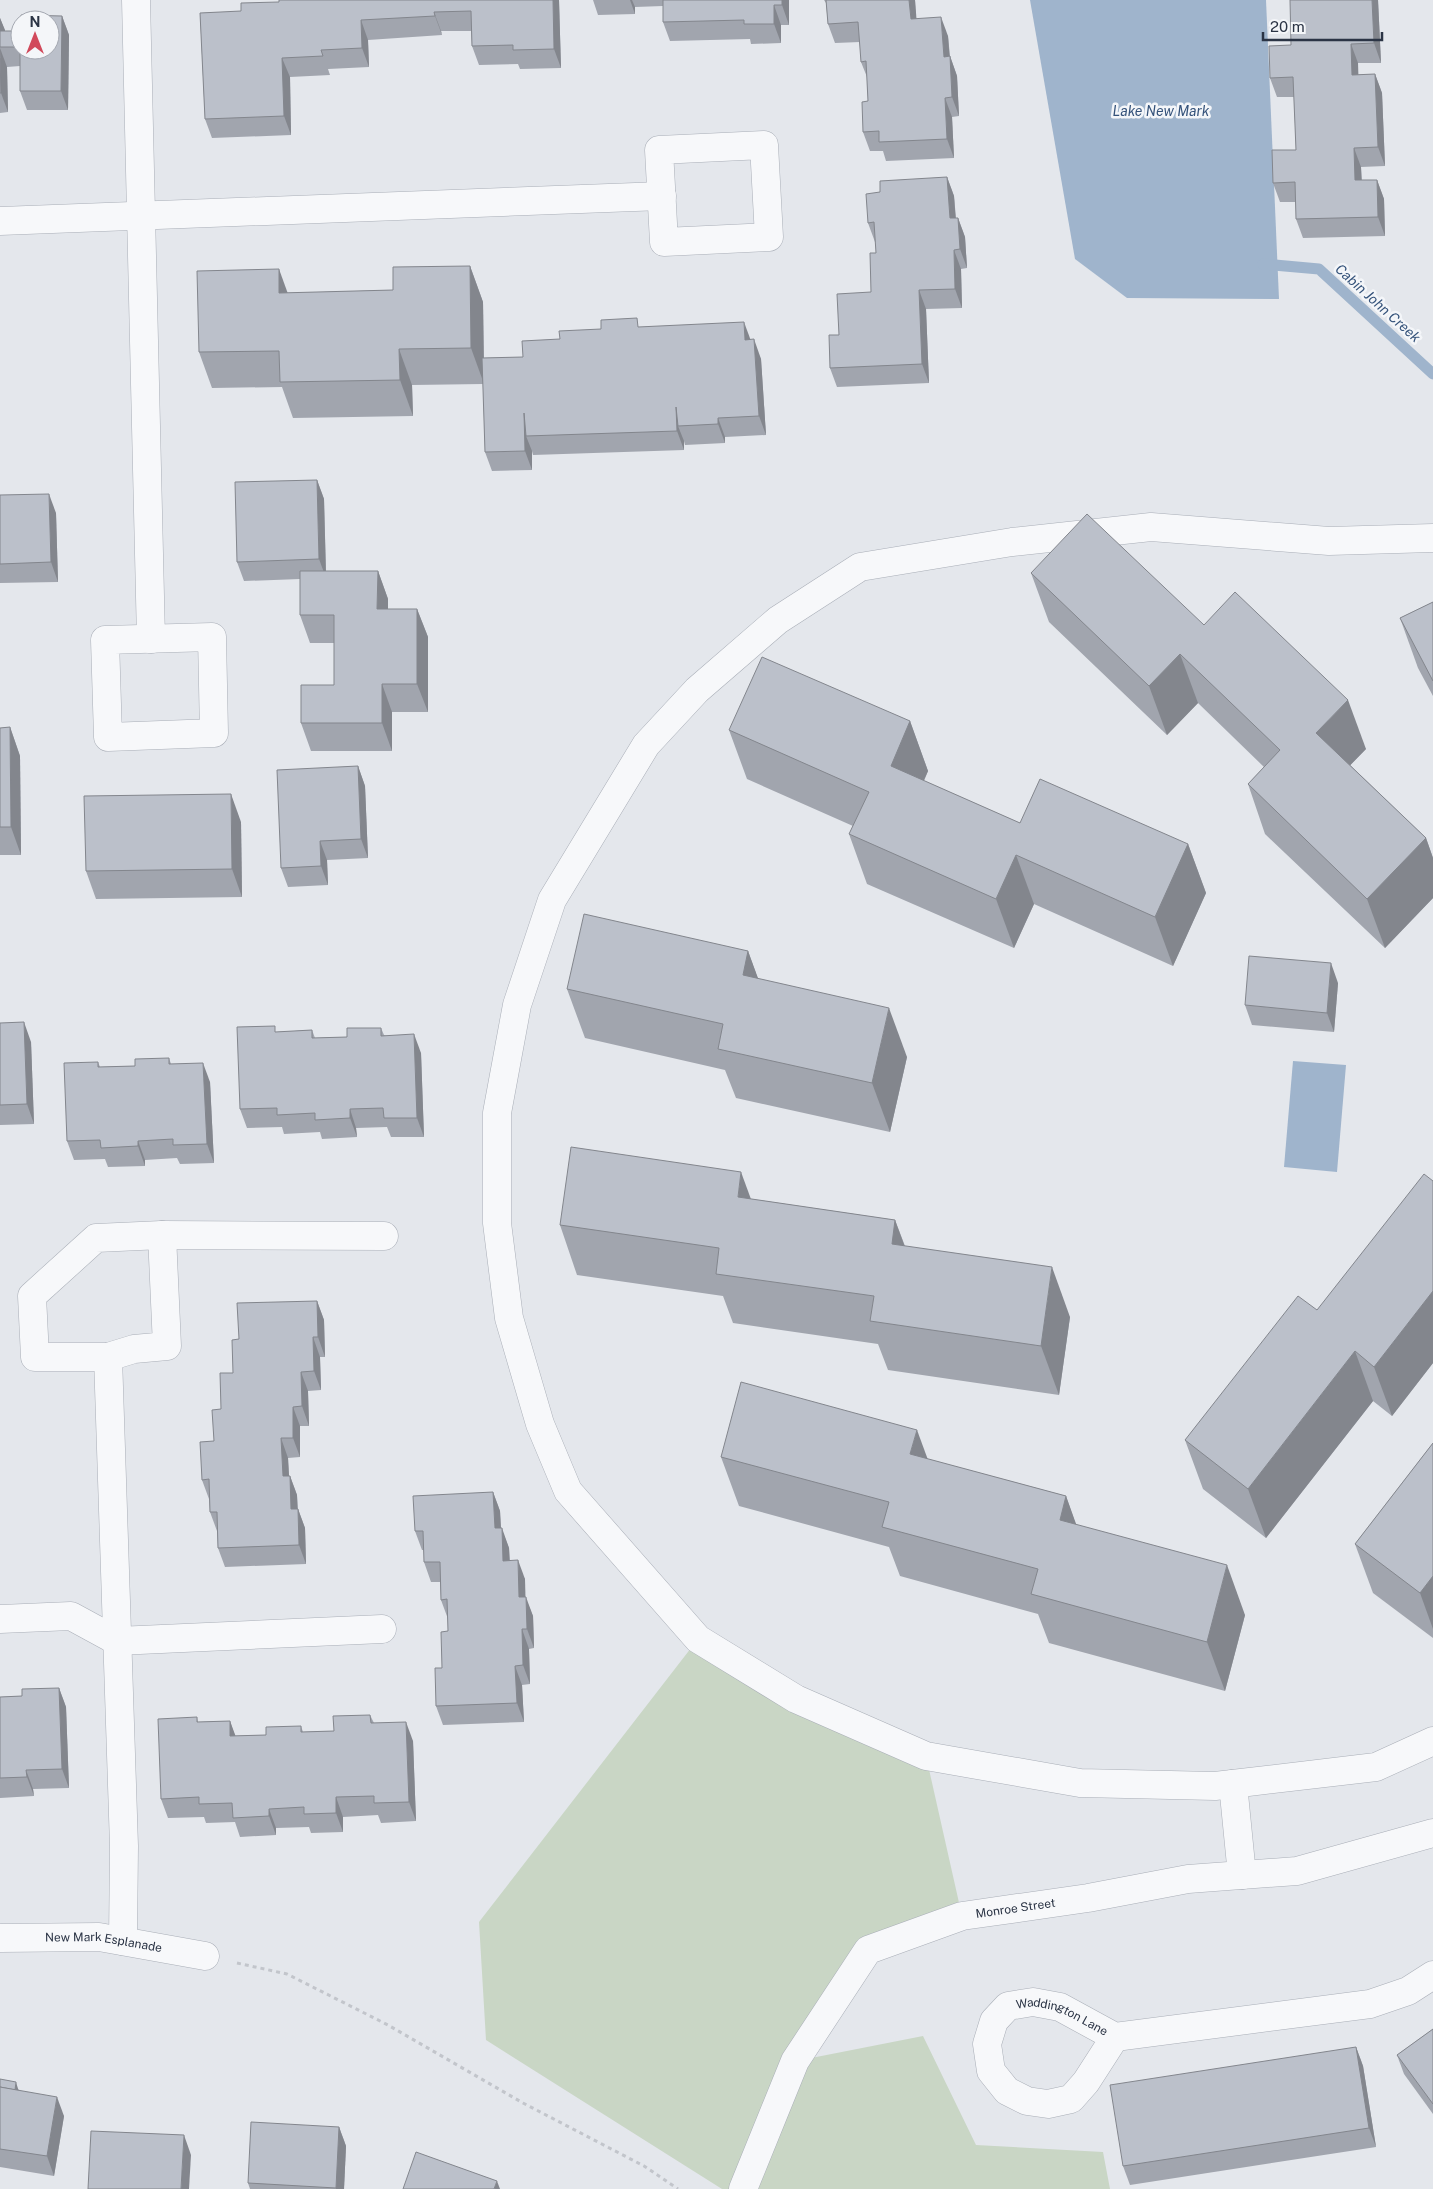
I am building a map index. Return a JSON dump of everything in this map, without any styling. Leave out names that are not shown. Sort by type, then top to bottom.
[{"type":"street","points":[[136,0],[143,216],[151,639]]},
{"type":"street","points":[[764,145],[769,237],[664,242],[662,196],[659,150],[764,145]]},
{"type":"street","points":[[0,221],[662,196]]},
{"type":"street","points":[[1433,538],[1329,541],[1151,527],[1012,542],[860,567],[778,620],[697,690],[646,745],[552,900],[517,1005],[497,1112],[497,1223],[509,1318],[540,1424],[568,1491],[698,1639],[796,1699],[926,1756],[1080,1783],[1215,1786],[1376,1767],[1433,1741]]},
{"type":"street","points":[[212,637],[214,733],[108,737],[105,640],[151,639],[212,637]]},
{"type":"street","points":[[162,1235],[167,1346],[134,1349],[108,1357],[35,1357],[32,1296],[96,1238],[162,1235],[384,1236]]},
{"type":"street","points":[[108,1357],[124,1846],[123,1941]]},
{"type":"street","points":[[0,1619],[71,1616],[117,1641],[382,1629]]},
{"type":"street","points":[[1233,1784],[1242,1875]]},
{"type":"street","name":"Monroe Street","points":[[743,2189],[795,2061],[868,1950],[962,1916],[1088,1898],[1188,1879],[1297,1871],[1433,1833]]},
{"type":"street","name":"New Mark Esplanade","points":[[0,1938],[99,1937],[205,1956]]},
{"type":"street","name":"Waddington Lane","points":[[1115,2037],[1086,2082],[1071,2100],[1048,2104],[1027,2101],[1007,2091],[991,2071],[987,2044],[994,2021],[1008,2006],[1033,2002],[1060,2007],[1115,2037],[1370,2004],[1408,1990],[1433,1975]]},
{"type":"path","points":[[205,1956],[287,1974],[388,2025],[523,2103],[644,2166],[678,2189]]},
{"type":"green space","points":[[698,1639],[926,1756],[962,1916],[868,1950],[796,2061],[923,2036],[976,2145],[1103,2152],[1110,2189],[722,2189],[486,2040],[479,1922]]},
{"type":"water","name":"Lake New Mark","points":[[1030,0],[1266,0],[1279,299],[1127,298],[1075,259]]},
{"type":"water","points":[[1293,1061],[1346,1065],[1337,1172],[1284,1167]]},
{"type":"building","points":[[279,0],[553,0],[554,49],[513,50],[513,45],[472,46],[471,11],[434,12],[435,16],[361,20],[362,48],[321,50],[323,56],[282,58],[284,116],[205,119],[200,13],[241,11],[241,3],[279,2]]},
{"type":"building","points":[[663,0],[782,0],[782,5],[774,5],[774,24],[744,24],[744,20],[663,22]]},
{"type":"building","points":[[826,0],[909,0],[911,19],[941,17],[944,57],[950,56],[952,97],[945,98],[947,139],[879,142],[879,131],[863,132],[862,102],[868,101],[866,61],[861,62],[858,22],[828,24]]},
{"type":"building","points":[[1290,0],[1372,0],[1374,43],[1351,44],[1352,75],[1375,74],[1378,147],[1354,148],[1355,180],[1377,180],[1378,217],[1296,219],[1295,182],[1273,183],[1272,150],[1296,150],[1293,77],[1270,78],[1269,46],[1291,45]]},
{"type":"building","points":[[60,16],[62,16],[61,91],[20,91],[20,60],[60,60]]},
{"type":"building","points":[[0,31],[10,31],[10,47],[0,47]]},
{"type":"building","points":[[0,58],[1,93],[0,93]]},
{"type":"building","points":[[947,177],[950,218],[958,218],[960,249],[954,250],[955,289],[919,290],[922,364],[830,368],[829,335],[839,335],[837,294],[871,292],[870,253],[876,253],[874,222],[868,223],[866,194],[880,192],[880,181]]},
{"type":"building","points":[[470,266],[471,348],[399,349],[400,380],[280,382],[279,351],[199,352],[197,271],[279,269],[279,293],[393,290],[393,267]]},
{"type":"building","points":[[637,318],[638,327],[744,322],[745,340],[754,339],[759,416],[718,418],[718,424],[678,426],[676,407],[677,431],[526,436],[524,413],[525,451],[485,452],[482,358],[523,357],[522,341],[560,339],[559,331],[601,329],[601,320]]},
{"type":"building","points":[[317,480],[319,559],[237,562],[235,482]]},
{"type":"building","points":[[49,494],[51,562],[0,564],[0,495]]},
{"type":"building","points":[[1087,514],[1204,625],[1235,592],[1348,700],[1316,733],[1426,838],[1367,899],[1248,784],[1280,750],[1180,654],[1149,686],[1031,573]]},
{"type":"building","points":[[300,571],[378,571],[377,609],[417,609],[417,684],[382,684],[382,723],[301,723],[301,685],[334,685],[334,615],[300,615]]},
{"type":"building","points":[[1433,602],[1433,681],[1400,618]]},
{"type":"building","points":[[762,657],[910,721],[891,766],[1020,823],[1040,779],[1188,844],[1155,917],[1016,855],[996,899],[849,834],[869,792],[729,730]]},
{"type":"building","points":[[10,727],[11,827],[0,827],[0,728]]},
{"type":"building","points":[[358,766],[361,839],[320,841],[321,866],[281,868],[277,770]]},
{"type":"building","points":[[231,794],[232,869],[86,871],[84,796]]},
{"type":"building","points":[[584,914],[748,951],[743,975],[889,1008],[872,1083],[718,1049],[723,1024],[567,989]]},
{"type":"building","points":[[1249,956],[1331,963],[1327,1013],[1245,1005]]},
{"type":"building","points":[[24,1022],[27,1104],[0,1105],[0,1023]]},
{"type":"building","points":[[275,1026],[275,1032],[312,1030],[312,1038],[347,1037],[347,1028],[381,1028],[381,1036],[414,1034],[417,1118],[384,1118],[383,1108],[350,1109],[350,1118],[315,1120],[315,1113],[277,1115],[277,1108],[240,1109],[237,1027]]},
{"type":"building","points":[[169,1058],[169,1064],[203,1063],[207,1144],[173,1145],[173,1139],[138,1141],[138,1146],[101,1148],[100,1140],[67,1141],[64,1063],[98,1062],[98,1067],[135,1066],[135,1059]]},
{"type":"building","points":[[571,1147],[741,1172],[738,1197],[895,1220],[892,1244],[1052,1267],[1041,1346],[870,1321],[874,1296],[716,1274],[719,1248],[560,1225]]},
{"type":"building","points":[[1424,1174],[1433,1181],[1433,1291],[1374,1367],[1355,1351],[1248,1489],[1185,1440],[1298,1296],[1317,1310]]},
{"type":"building","points":[[317,1301],[318,1337],[313,1337],[314,1371],[301,1372],[302,1406],[293,1407],[293,1438],[281,1438],[283,1476],[290,1476],[291,1509],[298,1509],[299,1545],[218,1548],[217,1512],[210,1512],[209,1479],[202,1480],[200,1442],[214,1441],[212,1410],[221,1409],[220,1373],[233,1373],[232,1340],[239,1339],[237,1303]]},
{"type":"building","points":[[741,1382],[917,1430],[910,1454],[1066,1496],[1060,1520],[1227,1565],[1207,1642],[1031,1594],[1038,1569],[882,1527],[889,1502],[721,1457]]},
{"type":"building","points":[[1433,1443],[1433,1576],[1420,1593],[1355,1544]]},
{"type":"building","points":[[493,1492],[495,1528],[502,1528],[503,1561],[518,1560],[519,1597],[526,1597],[527,1629],[522,1629],[523,1665],[515,1666],[517,1703],[436,1706],[435,1668],[442,1668],[441,1632],[448,1631],[447,1599],[441,1600],[440,1562],[424,1562],[423,1531],[415,1531],[413,1496]]},
{"type":"building","points":[[59,1688],[62,1769],[26,1770],[27,1777],[0,1778],[0,1697],[22,1696],[22,1689]]},
{"type":"building","points":[[370,1715],[371,1723],[406,1722],[409,1802],[374,1803],[374,1796],[336,1797],[336,1813],[304,1814],[304,1807],[269,1809],[269,1816],[233,1818],[232,1803],[199,1804],[199,1797],[161,1799],[158,1719],[197,1717],[197,1722],[230,1721],[230,1736],[266,1735],[266,1727],[301,1726],[301,1732],[334,1731],[333,1716]]},
{"type":"building","points":[[1433,2029],[1433,2104],[1397,2055]]},
{"type":"building","points":[[1356,2047],[1369,2128],[1123,2166],[1110,2085]]},
{"type":"building","points":[[0,2079],[16,2082],[15,2090],[0,2087]]},
{"type":"building","points":[[0,2087],[57,2097],[47,2156],[0,2149]]},
{"type":"building","points":[[251,2122],[339,2127],[336,2188],[248,2183]]},
{"type":"building","points":[[91,2131],[184,2135],[181,2189],[88,2189]]},
{"type":"building","points":[[416,2152],[497,2181],[494,2189],[403,2189]]},
{"type":"waterway","name":"Cabin John Creek","points":[[1263,264],[1319,269],[1433,374]]}]
